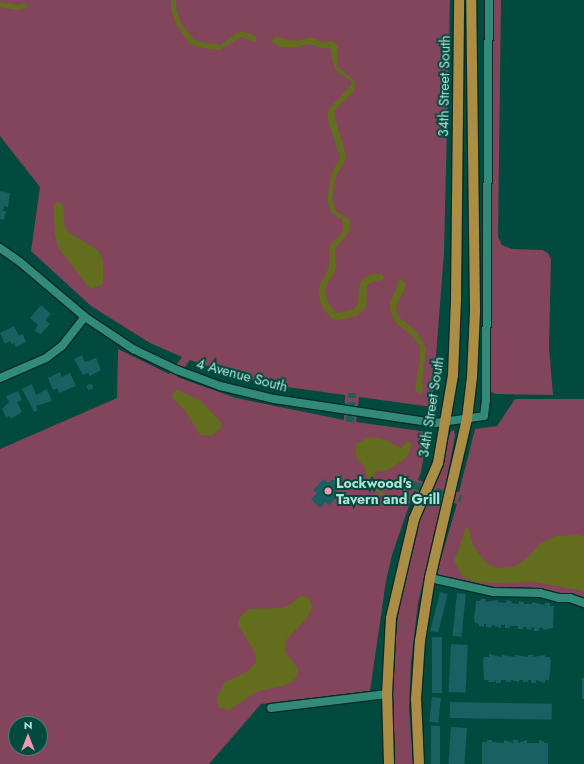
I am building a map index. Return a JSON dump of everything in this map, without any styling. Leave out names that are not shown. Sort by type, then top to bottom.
[{"type":"main road","name":"34th Street South","points":[[389,764],[387,694],[392,618],[414,519],[438,463],[453,375],[456,299],[460,0]]},
{"type":"main road","name":"34th Street South","points":[[419,764],[416,699],[420,640],[430,578],[468,419],[472,377],[475,312],[472,0]]},
{"type":"street","name":"4 Avenue South","points":[[0,248],[20,262],[85,317],[133,349],[177,370],[220,386],[298,403],[435,423],[484,416],[486,400],[489,0]]},
{"type":"street","points":[[0,378],[46,358],[62,346],[85,317]]},
{"type":"street","points":[[430,578],[493,592],[540,593],[559,598],[570,598],[584,604]]},
{"type":"street","points":[[271,708],[387,694]]},
{"type":"shaded area","points":[[0,0],[450,0],[444,253],[432,407],[359,397],[356,422],[428,432],[421,472],[418,480],[433,485],[449,436],[451,431],[454,430],[455,436],[445,488],[459,492],[475,429],[497,426],[515,399],[584,399],[584,606],[569,601],[434,582],[457,504],[443,499],[418,603],[411,663],[409,707],[413,764],[394,764],[392,740],[392,664],[401,593],[413,539],[428,495],[414,491],[392,555],[386,581],[370,691],[261,704],[209,764],[0,764],[0,449],[117,398],[118,349],[169,374],[182,357],[150,343],[91,306],[31,251],[40,187],[0,136]],"holes":[[[190,360],[233,375],[272,385],[345,395],[344,420],[236,398],[177,377]]]},
{"type":"shaded area","points":[[171,0],[176,0],[176,8],[181,23],[195,41],[221,45],[235,34],[242,31],[255,36],[257,40],[255,42],[241,37],[220,50],[197,47],[189,43],[176,24],[171,9]]},
{"type":"shaded area","points":[[492,0],[501,0],[498,237],[502,245],[512,249],[542,250],[548,253],[551,259],[549,348],[553,395],[496,394],[489,391]]},
{"type":"shaded area","points":[[0,2],[19,5],[25,3],[28,5],[27,8],[18,10],[0,7]]},
{"type":"shaded area","points":[[276,37],[297,41],[310,37],[323,42],[333,41],[338,47],[337,66],[355,81],[354,91],[335,110],[334,115],[346,156],[345,161],[335,178],[332,200],[337,212],[349,219],[350,228],[348,233],[335,249],[336,268],[327,284],[325,293],[328,302],[334,311],[338,313],[352,310],[357,306],[360,283],[363,279],[371,274],[382,274],[384,278],[382,280],[372,282],[367,285],[366,307],[357,316],[338,320],[332,319],[325,311],[320,301],[319,292],[320,285],[329,267],[330,245],[342,233],[344,227],[342,220],[332,213],[327,201],[331,175],[340,157],[328,121],[328,113],[329,109],[351,85],[351,81],[335,70],[330,48],[321,48],[310,44],[297,47],[280,47],[271,40]]},
{"type":"shaded area","points":[[58,202],[63,205],[65,228],[68,232],[99,251],[103,262],[103,283],[101,285],[92,289],[88,286],[59,249],[55,235],[54,222],[54,205]]},
{"type":"shaded area","points":[[400,279],[405,282],[405,289],[398,302],[396,311],[401,319],[417,332],[426,348],[422,382],[423,390],[420,394],[415,390],[420,358],[419,345],[412,336],[396,323],[390,310],[390,304],[398,283],[397,281]]},
{"type":"shaded area","points":[[177,390],[200,400],[221,422],[221,428],[211,436],[200,435],[185,411],[172,397],[173,392]]},
{"type":"shaded area","points":[[369,437],[383,439],[401,448],[408,441],[412,444],[407,457],[388,470],[375,472],[374,476],[373,481],[380,491],[396,500],[398,504],[397,506],[391,505],[389,500],[375,491],[366,475],[365,468],[355,455],[356,444]]},
{"type":"shaded area","points":[[466,527],[468,527],[473,545],[480,555],[486,563],[496,568],[513,567],[527,558],[540,544],[556,536],[578,535],[584,537],[584,591],[534,582],[475,582],[462,576],[454,560]]},
{"type":"shaded area","points":[[300,596],[308,597],[312,605],[311,611],[307,618],[286,640],[285,648],[286,653],[298,669],[296,678],[289,684],[256,692],[229,710],[218,707],[217,697],[225,682],[248,671],[256,662],[256,656],[253,649],[238,623],[240,617],[249,609],[282,608],[291,604]]},
{"type":"building","points":[[0,191],[10,193],[8,207],[4,206],[3,211],[6,211],[4,220],[0,219]]},
{"type":"building","points":[[41,305],[51,314],[45,320],[50,324],[41,334],[34,331],[38,325],[30,318]]},
{"type":"building","points":[[14,326],[19,336],[23,334],[26,342],[16,347],[14,343],[11,344],[10,341],[5,344],[0,333]]},
{"type":"building","points":[[82,355],[85,362],[96,358],[101,370],[90,376],[88,373],[83,375],[74,359]]},
{"type":"building","points":[[60,372],[62,377],[70,373],[76,386],[59,393],[57,388],[53,390],[48,378]]},
{"type":"building","points":[[32,384],[36,395],[47,389],[52,401],[36,406],[38,410],[34,412],[22,389]]},
{"type":"building","points":[[90,384],[93,387],[90,390],[87,387]]},
{"type":"building","points":[[18,391],[22,400],[17,402],[22,412],[11,419],[9,416],[6,417],[2,409],[9,402],[6,396]]},
{"type":"building","points":[[324,479],[329,483],[332,479],[340,486],[336,490],[340,494],[329,505],[325,502],[320,508],[311,499],[317,493],[313,490]]},
{"type":"building","points":[[440,592],[448,594],[438,633],[430,631]]},
{"type":"building","points":[[457,593],[466,594],[461,637],[453,636]]},
{"type":"building","points":[[481,599],[486,599],[485,602],[498,600],[498,602],[506,603],[506,600],[512,601],[511,603],[519,604],[519,601],[524,602],[524,604],[532,604],[532,602],[545,605],[545,603],[550,603],[550,606],[554,606],[553,628],[543,630],[543,628],[539,628],[539,631],[534,631],[534,627],[532,627],[531,630],[526,629],[527,627],[518,629],[518,626],[510,626],[510,628],[505,628],[505,625],[501,625],[501,628],[492,625],[491,628],[486,627],[486,624],[484,624],[484,627],[479,626],[479,624],[475,623],[474,619],[476,601],[480,601]]},
{"type":"building","points":[[432,637],[442,637],[442,693],[432,693]]},
{"type":"building","points":[[451,644],[468,645],[465,693],[448,692]]},
{"type":"building","points":[[489,654],[502,657],[502,655],[528,657],[528,655],[533,655],[533,657],[545,655],[545,657],[550,657],[551,662],[549,680],[545,680],[545,683],[536,680],[536,683],[531,683],[531,680],[528,680],[528,682],[523,682],[523,680],[519,680],[519,682],[511,680],[511,682],[506,682],[506,680],[501,680],[501,683],[496,683],[496,680],[494,682],[488,682],[489,680],[484,680],[483,661],[484,657],[489,657]]},
{"type":"building","points":[[582,678],[584,678],[584,699],[582,699]]},
{"type":"building","points":[[432,697],[441,698],[438,723],[429,722]]},
{"type":"building","points":[[450,702],[552,704],[552,720],[450,718]]},
{"type":"building","points":[[431,726],[440,726],[440,764],[431,764]]},
{"type":"building","points":[[451,727],[467,728],[464,764],[448,764]]},
{"type":"building","points":[[487,740],[504,743],[504,740],[513,743],[513,740],[518,740],[518,743],[527,740],[527,743],[539,743],[539,740],[544,741],[544,743],[548,743],[548,764],[482,764],[482,742],[487,742]]},
{"type":"tunnel","points":[[350,422],[352,393]]},
{"type":"tunnel","points":[[413,485],[461,499]]},
{"type":"place","name":"Lockwood's Tavern and Grill","points":[[328,491]]}]
